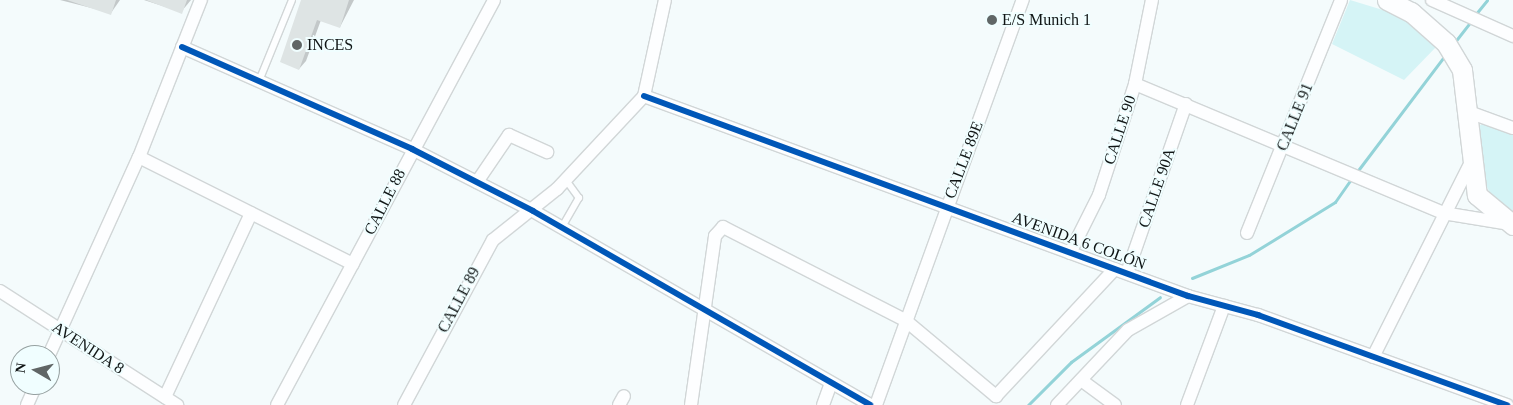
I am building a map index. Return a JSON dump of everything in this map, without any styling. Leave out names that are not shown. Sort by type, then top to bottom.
[{"type":"street","points":[[54,345],[139,157],[202,0]]},
{"type":"street","name":"CALLE 88","points":[[277,405],[412,149],[494,0]]},
{"type":"street","points":[[644,96],[665,0]]},
{"type":"street","name":"CALLE 89E","points":[[876,405],[946,207],[1023,0]]},
{"type":"street","name":"CALLE 90","points":[[1070,253],[1099,195],[1135,84],[1152,0]]},
{"type":"street","name":"CALLE 91","points":[[1247,233],[1283,149],[1341,0]]},
{"type":"street","points":[[1387,0],[1411,12],[1446,43],[1462,70],[1477,195],[1512,225]]},
{"type":"street","points":[[1432,0],[1452,11],[1513,36]]},
{"type":"street","points":[[182,48],[412,149],[533,211],[870,405]]},
{"type":"street","points":[[1135,84],[1186,104],[1283,149],[1443,212],[1512,225]]},
{"type":"street","name":"CALLE 89","points":[[404,405],[489,246],[533,211],[566,180],[644,96]]},
{"type":"street","name":"AVENIDA 6 COLÓN","points":[[644,96],[1188,296],[1224,306],[1507,405]]},
{"type":"street","name":"CALLE 90A","points":[[1121,271],[1186,104]]},
{"type":"street","points":[[1466,111],[1513,128]]},
{"type":"street","points":[[477,182],[509,135],[516,134],[547,152]]},
{"type":"street","points":[[139,157],[353,264]]},
{"type":"street","points":[[1373,357],[1443,212],[1472,160]]},
{"type":"street","points":[[165,397],[250,213]]},
{"type":"street","points":[[691,405],[704,308],[720,229],[727,227],[905,320],[996,396],[1121,271]]},
{"type":"street","name":"AVENIDA 8","points":[[1,295],[61,330],[177,405]]},
{"type":"street","points":[[1057,405],[1128,330],[1188,296]]},
{"type":"street","points":[[1187,405],[1224,306]]},
{"type":"street","points":[[1081,380],[1115,405]]},
{"type":"street","points":[[823,405],[832,383]]},
{"type":"lane","points":[[259,81],[292,0]]},
{"type":"lane","points":[[562,227],[579,198],[566,180]]},
{"type":"shaded area","points":[[1350,0],[1396,14],[1438,45],[1404,80],[1332,44]]},
{"type":"shaded area","points":[[1484,123],[1513,132],[1513,213],[1491,195],[1479,171],[1476,128]]},
{"type":"building","points":[[67,0],[116,0],[111,15]]},
{"type":"building","points":[[146,0],[187,0],[182,14]]},
{"type":"building","name":"INCES","points":[[301,0],[349,0],[340,28],[317,20],[299,70],[280,62]]},
{"type":"waterway","points":[[1475,15],[1487,0]]},
{"type":"waterway","points":[[1454,43],[1472,20]]},
{"type":"waterway","points":[[1356,173],[1446,54]]},
{"type":"waterway","points":[[1192,278],[1249,255],[1335,202],[1352,178]]},
{"type":"waterway","points":[[1028,405],[1071,362],[1160,297]]},
{"type":"cycle path","points":[[182,47],[412,149],[533,211],[870,405]]},
{"type":"cycle path","points":[[644,96],[1188,296],[1258,315],[1507,405]]},
{"type":"place","name":"E/S Munich 1","points":[[992,20]]},
{"type":"place","name":"INCES","points":[[297,45]]}]
